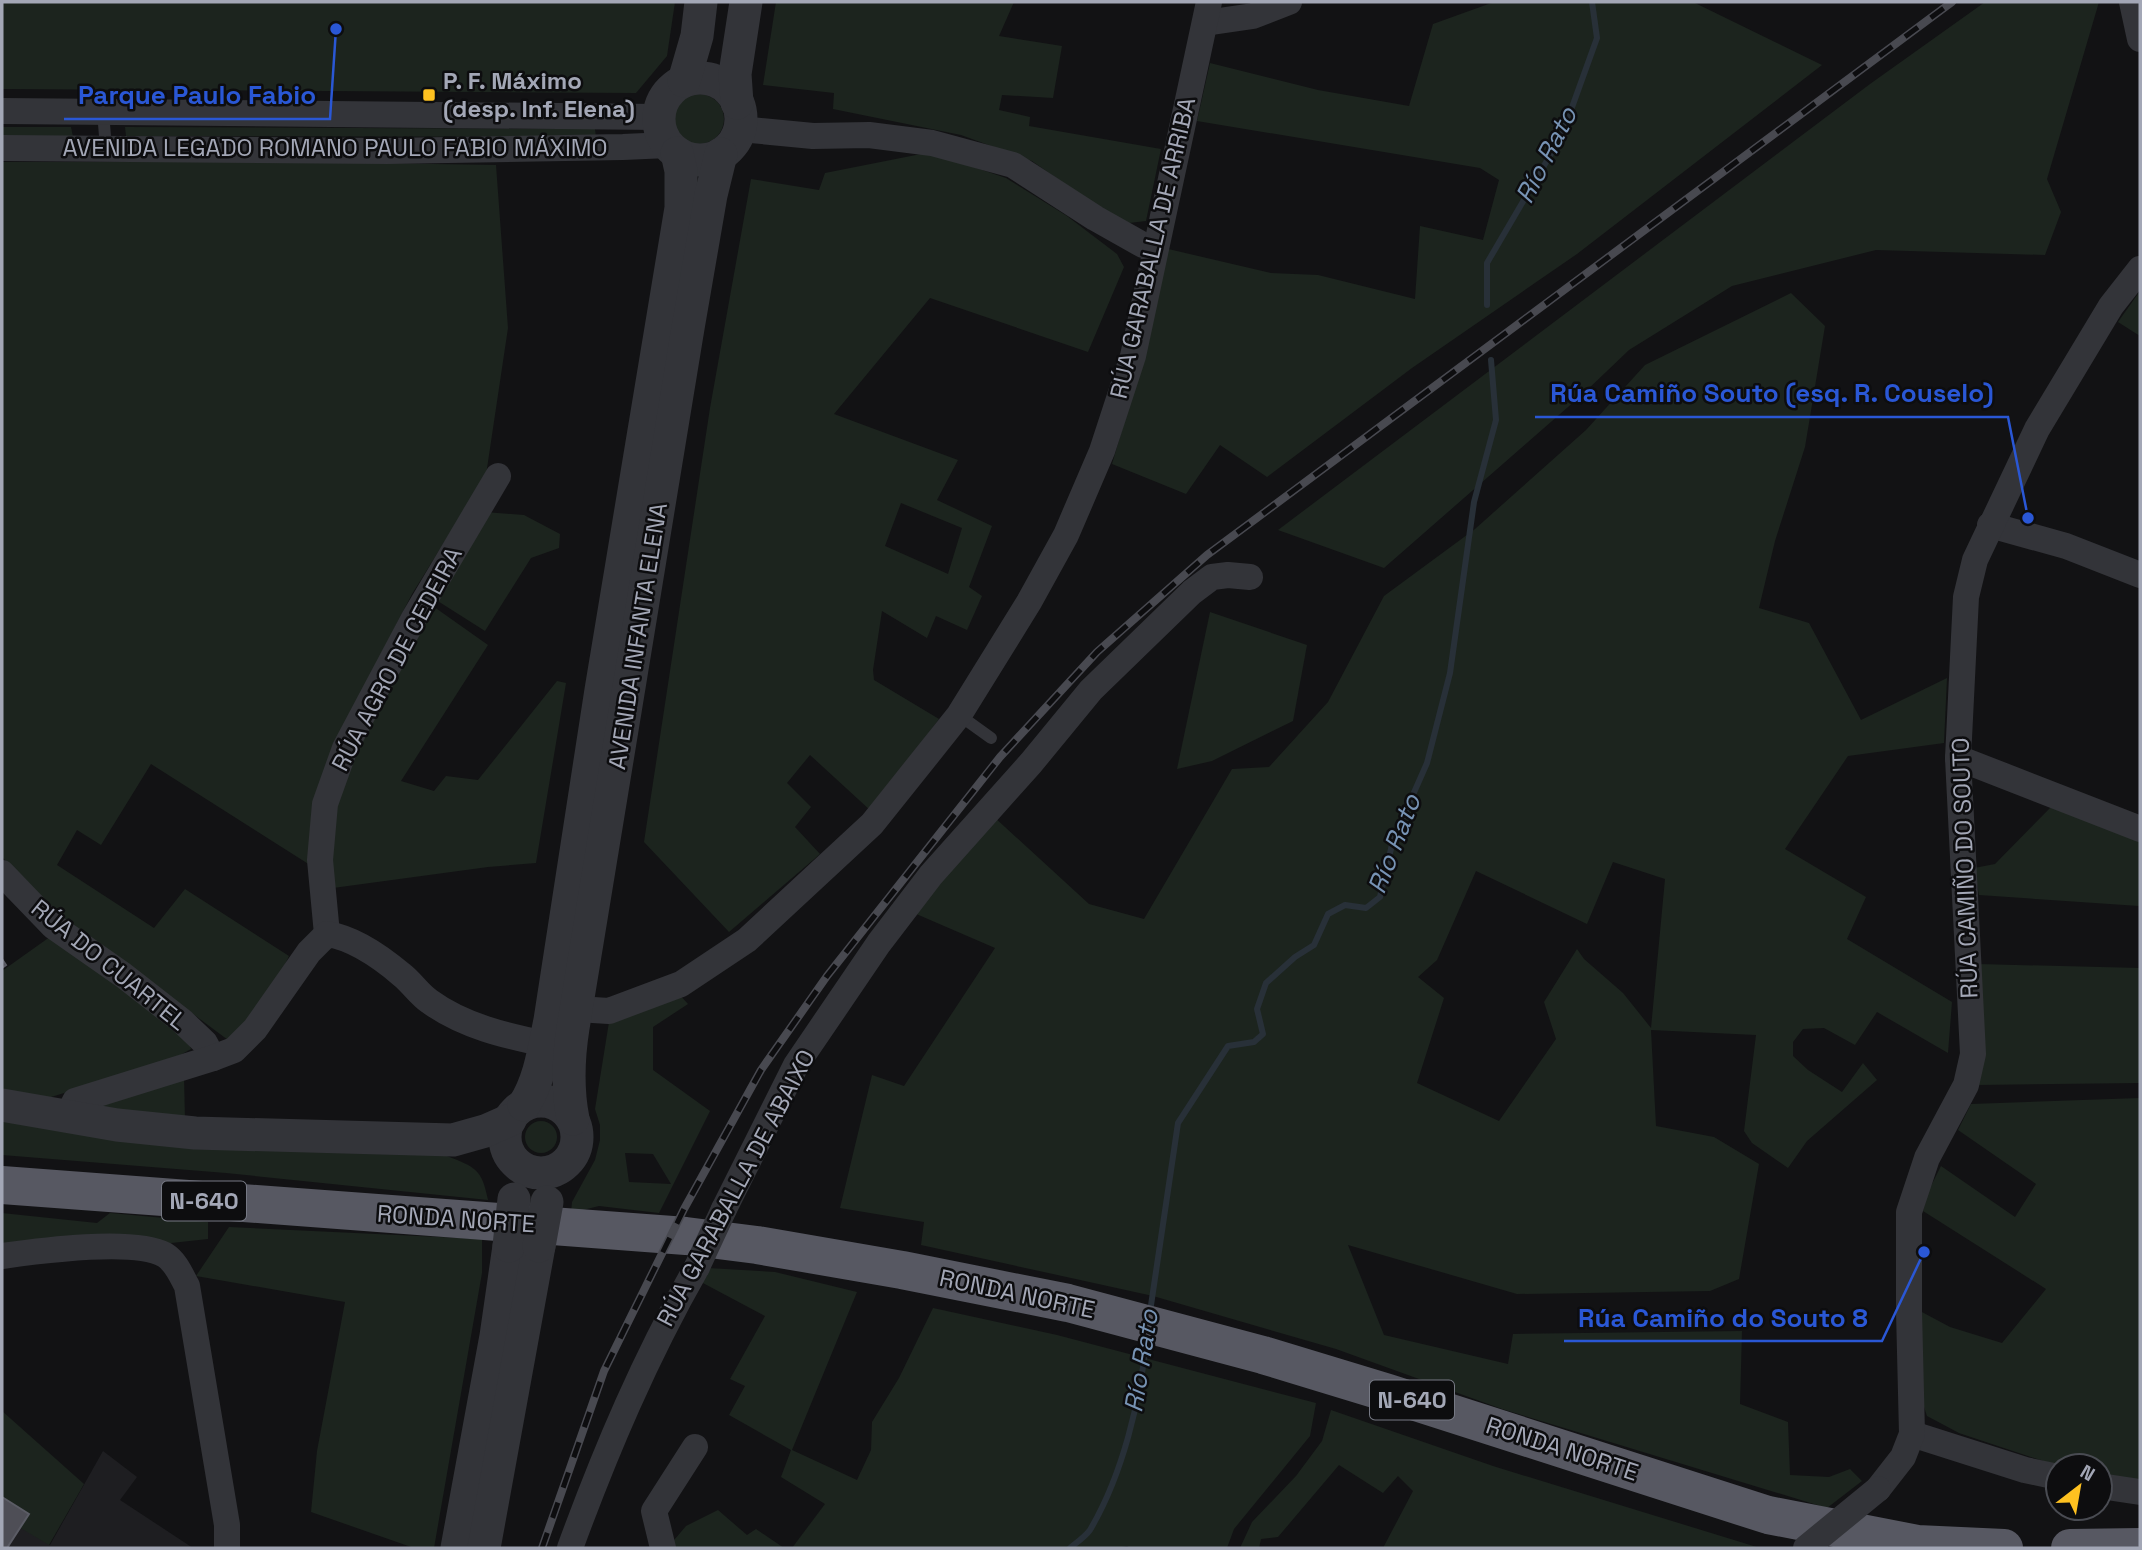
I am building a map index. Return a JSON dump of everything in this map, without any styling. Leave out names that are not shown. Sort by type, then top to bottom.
[{"type":"highway","name":"RONDA NORTE","points":[[2,1185],[686,1236],[757,1245],[902,1270],[1068,1303],[1263,1355],[1768,1515],[1917,1544],[2004,1548]]},
{"type":"highway","points":[[2070,1548],[2140,1547]]},
{"type":"street","points":[[684,82],[697,36],[701,2]]},
{"type":"street","name":"AVENIDA INFANTA ELENA","points":[[573,1119],[568,1096],[568,1069],[710,195],[733,129],[735,74],[746,2]]},
{"type":"street","points":[[1207,13],[1252,16],[1289,2]]},
{"type":"street","points":[[2132,2],[2140,39]]},
{"type":"street","name":"RÚA GARABALLA DE ARRIBA","points":[[578,1009],[609,1011],[681,984],[747,940],[872,824],[959,715],[1029,602],[1066,535],[1102,451],[1133,356],[1207,13]]},
{"type":"street","points":[[709,80],[731,92],[733,129],[710,159],[699,160],[668,138],[661,105],[667,95],[684,82],[709,80]]},
{"type":"street","name":"AVENIDA LEGADO ROMANO PAULO FABIO MÁXIMO","points":[[2,111],[103,112],[668,138]]},
{"type":"street","points":[[733,129],[813,136],[869,135],[920,141],[1013,165],[1095,218],[1143,245],[1155,247]]},
{"type":"street","name":"AVENIDA INFANTA ELENA","points":[[517,1112],[534,1084],[546,1044],[607,652],[681,208],[681,171],[668,138]]},
{"type":"street","name":"AVENIDA LEGADO ROMANO PAULO FABIO MÁXIMO","points":[[2,148],[387,151],[622,148],[668,138]]},
{"type":"street","name":"RÚA CAMIÑO DO SOUTO","points":[[1806,1548],[1878,1489],[1903,1457],[1912,1434],[1909,1212],[1927,1158],[1966,1085],[1973,1054],[1958,758],[1966,597],[1975,560],[2037,429],[2111,306],[2140,269]]},
{"type":"street","name":"RÚA AGRO DE CEDEIRA","points":[[327,934],[320,860],[325,804],[345,748],[414,618],[498,476]]},
{"type":"street","points":[[1990,525],[2066,545],[2140,575]]},
{"type":"street","name":"RÚA GARABALLA DE ABAIXO","points":[[570,1548],[599,1470],[660,1332],[697,1267],[796,1065],[879,943],[931,874],[1031,763],[1091,690],[1192,592],[1212,577],[1250,577]]},
{"type":"street","points":[[1958,758],[2140,829]]},
{"type":"street","name":"RÚA DO CUARTEL","points":[[2,873],[53,926],[123,975],[181,1021],[205,1043],[213,1058]]},
{"type":"street","points":[[67,1117],[75,1101],[234,1050],[255,1029],[309,952],[327,934],[341,936],[363,948],[404,976],[415,990],[431,1003],[452,1014],[514,1038],[546,1044]]},
{"type":"street","points":[[453,1140],[485,1131],[542,1101],[555,1103],[564,1109],[573,1119],[577,1131],[577,1143],[572,1155],[563,1166],[524,1246],[493,1350],[457,1548]]},
{"type":"street","points":[[2,1105],[117,1125],[207,1133],[453,1140],[512,1157],[532,1171],[543,1172],[563,1166]]},
{"type":"street","points":[[484,1548],[524,1246],[514,1199],[512,1157],[506,1138],[517,1112]]},
{"type":"street","points":[[2,1256],[53,1248],[142,1248],[164,1255],[174,1262],[187,1286],[227,1525],[227,1548]]},
{"type":"street","points":[[1912,1434],[2044,1474]]},
{"type":"street","points":[[663,1548],[654,1511],[695,1447]]},
{"type":"street","points":[[2114,1488],[2140,1492]]},
{"type":"lane","points":[[103,112],[106,148]]},
{"type":"lane","points":[[959,715],[991,738]]},
{"type":"shaded area","points":[[2,2],[675,2],[667,56],[636,93],[2,89]]},
{"type":"shaded area","points":[[776,2],[1014,2],[999,36],[1062,46],[1053,98],[1002,95],[999,110],[1030,117],[1029,126],[1161,149],[1146,221],[1129,223],[1113,218],[1032,161],[961,135],[833,109],[834,93],[763,85]]},
{"type":"shaded area","points":[[1494,2],[1693,2],[1822,65],[1577,254],[1412,368],[1267,477],[1220,445],[1186,494],[1112,464],[1148,342],[1164,248],[1271,273],[1318,275],[1415,299],[1420,226],[1483,240],[1499,180],[1480,168],[1197,121],[1210,63],[1318,90],[1409,106],[1433,24]]},
{"type":"shaded area","points":[[1985,2],[2099,2],[2047,179],[2061,212],[2045,255],[1876,250],[1732,286],[1629,350],[1584,393],[1384,568],[1278,530],[1870,84]]},
{"type":"shaded area","points":[[699,94],[717,101],[724,119],[717,137],[699,144],[681,137],[674,119],[681,101]]},
{"type":"shaded area","points":[[2,127],[71,127],[73,137],[2,136]]},
{"type":"shaded area","points":[[125,127],[595,129],[596,137],[126,136]]},
{"type":"shaded area","points":[[926,153],[947,158],[1006,178],[1067,216],[1117,254],[1124,267],[1088,352],[930,298],[834,414],[958,460],[937,500],[992,526],[969,587],[982,596],[967,630],[936,616],[927,638],[882,611],[873,670],[874,680],[939,719],[871,811],[810,755],[787,783],[811,807],[795,827],[820,854],[729,932],[644,842],[710,408],[751,179],[819,190],[825,173]],"holes":[[[901,503],[962,528],[948,574],[885,546]]]},
{"type":"shaded area","points":[[2,162],[496,165],[508,328],[486,475],[412,594],[352,710],[310,865],[151,764],[101,845],[77,830],[57,865],[154,928],[185,889],[289,956],[269,998],[228,1040],[51,908],[2,857]]},
{"type":"shaded area","points":[[2140,291],[2140,336],[2118,322]]},
{"type":"shaded area","points":[[1791,293],[1825,326],[1805,447],[1775,541],[1759,608],[1809,623],[1861,720],[1947,678],[1944,743],[1848,756],[1785,849],[1866,897],[1847,939],[1952,1002],[1948,1053],[1877,1012],[1855,1045],[1824,1028],[1803,1029],[1793,1042],[1793,1056],[1808,1070],[1842,1092],[1863,1063],[1877,1080],[1807,1141],[1788,1168],[1752,1143],[1744,1131],[1756,1035],[1651,1030],[1656,1126],[1714,1137],[1759,1164],[1739,1279],[1710,1291],[1517,1294],[1348,1245],[1384,1335],[1508,1364],[1513,1334],[1742,1331],[1740,1404],[1788,1422],[1790,1475],[1829,1477],[1850,1469],[1862,1481],[1827,1508],[1502,1409],[1336,1349],[1153,1296],[921,1245],[924,1222],[840,1208],[872,1075],[904,1086],[995,948],[914,913],[993,816],[1089,904],[1144,919],[1232,769],[1269,767],[1328,702],[1384,596],[1475,529],[1586,430],[1645,365]],"holes":[[[1613,862],[1665,879],[1651,1028],[1623,993],[1584,959],[1577,949],[1544,1002],[1556,1039],[1499,1121],[1417,1083],[1444,998],[1418,977],[1437,960],[1476,871],[1587,924]]]},
{"type":"shaded area","points":[[485,512],[524,515],[560,534],[559,548],[531,558],[485,631],[433,598]]},
{"type":"shaded area","points":[[430,604],[488,645],[401,781],[434,791],[446,776],[478,780],[557,681],[566,683],[536,863],[333,888],[332,839],[339,794],[368,719]]},
{"type":"shaded area","points":[[1210,612],[1307,645],[1293,721],[1212,761],[1177,769]]},
{"type":"shaded area","points":[[2051,807],[2140,841],[2139,906],[1979,895],[1974,868],[1995,864]]},
{"type":"shaded area","points":[[54,934],[185,1034],[191,1049],[175,1058],[45,1099],[2,1093],[2,971]]},
{"type":"shaded area","points":[[1978,964],[2140,968],[2140,1083],[1977,1085]]},
{"type":"shaded area","points":[[677,992],[688,1004],[653,1027],[653,1070],[710,1111],[659,1213],[599,1206],[571,1213],[572,1202],[595,1160],[600,1140],[600,1125],[595,1109],[609,1022]],"holes":[[[625,1153],[653,1154],[671,1184],[629,1182]]]},
{"type":"shaded area","points":[[184,1076],[185,1120],[88,1109]]},
{"type":"shaded area","points":[[2140,1098],[2140,1483],[2114,1478],[2114,1452],[2044,1452],[2044,1461],[1959,1433],[1927,1416],[1922,1401],[1920,1311],[1950,1327],[2002,1343],[2046,1289],[1923,1211],[1929,1190],[1941,1166],[2015,1217],[2036,1184],[1958,1130],[1971,1104]]},
{"type":"shaded area","points":[[2,1116],[447,1156],[476,1170],[488,1200],[226,1173],[2,1155]]},
{"type":"shaded area","points":[[541,1121],[552,1126],[557,1137],[552,1148],[541,1153],[530,1148],[525,1137],[530,1126]]},
{"type":"shaded area","points":[[2,1213],[97,1223],[110,1213],[208,1222],[208,1239],[162,1244],[2,1247]]},
{"type":"shaded area","points":[[229,1227],[482,1239],[482,1273],[434,1548],[414,1548],[311,1512],[317,1451],[345,1302],[196,1276]]},
{"type":"shaded area","points":[[708,1268],[775,1272],[857,1292],[792,1450],[857,1480],[871,1450],[872,1422],[899,1378],[933,1308],[1057,1335],[1316,1403],[1310,1436],[1234,1529],[1227,1548],[792,1548],[825,1504],[781,1477],[791,1450],[729,1415],[745,1386],[730,1379],[765,1316],[701,1282]]},
{"type":"shaded area","points":[[1331,1410],[1493,1466],[1760,1548],[1383,1548],[1413,1491],[1398,1476],[1383,1493],[1339,1465],[1278,1537],[1261,1539],[1259,1548],[1240,1548],[1252,1522],[1296,1476],[1322,1441]]},
{"type":"shaded area","points":[[2,1411],[84,1484],[49,1545],[2,1517]]},
{"type":"shaded area","points":[[103,1451],[137,1477],[120,1500],[193,1548],[2,1548],[2,1516],[50,1545]]},
{"type":"shaded area","points":[[718,1510],[747,1535],[756,1529],[784,1548],[670,1548],[686,1526]]},
{"type":"building","points":[[2,1497],[29,1514],[7,1548],[2,1548]]},
{"type":"waterway","name":"Río Rato","points":[[1487,305],[1487,263],[1562,135],[1597,38],[1592,2]]},
{"type":"waterway","name":"Río Rato","points":[[1150,1312],[1178,1123],[1228,1046],[1254,1042],[1263,1034],[1257,1009],[1266,983],[1295,957],[1314,945],[1328,914],[1345,905],[1366,908],[1380,897],[1393,840],[1427,763],[1450,673],[1474,502],[1496,420],[1491,360]]},
{"type":"waterway","name":"Río Rato","points":[[1070,1548],[1090,1530],[1121,1461],[1135,1411],[1147,1337]]},
{"type":"railway","points":[[542,1548],[604,1371],[684,1209],[761,1070],[827,976],[1000,757],[1097,652],[1207,555],[1952,2]]},
{"type":"place","name":"Parque Paulo Fabio","points":[[336,29]]},
{"type":"place","name":"P. F. Máximo (desp. Inf. Elena)","points":[[429,95]]},
{"type":"place","name":"Rúa Camiño Souto (esq. R. Couselo)","points":[[2028,518]]},
{"type":"place","name":"Rúa Camiño do Souto 8","points":[[1924,1252]]}]
